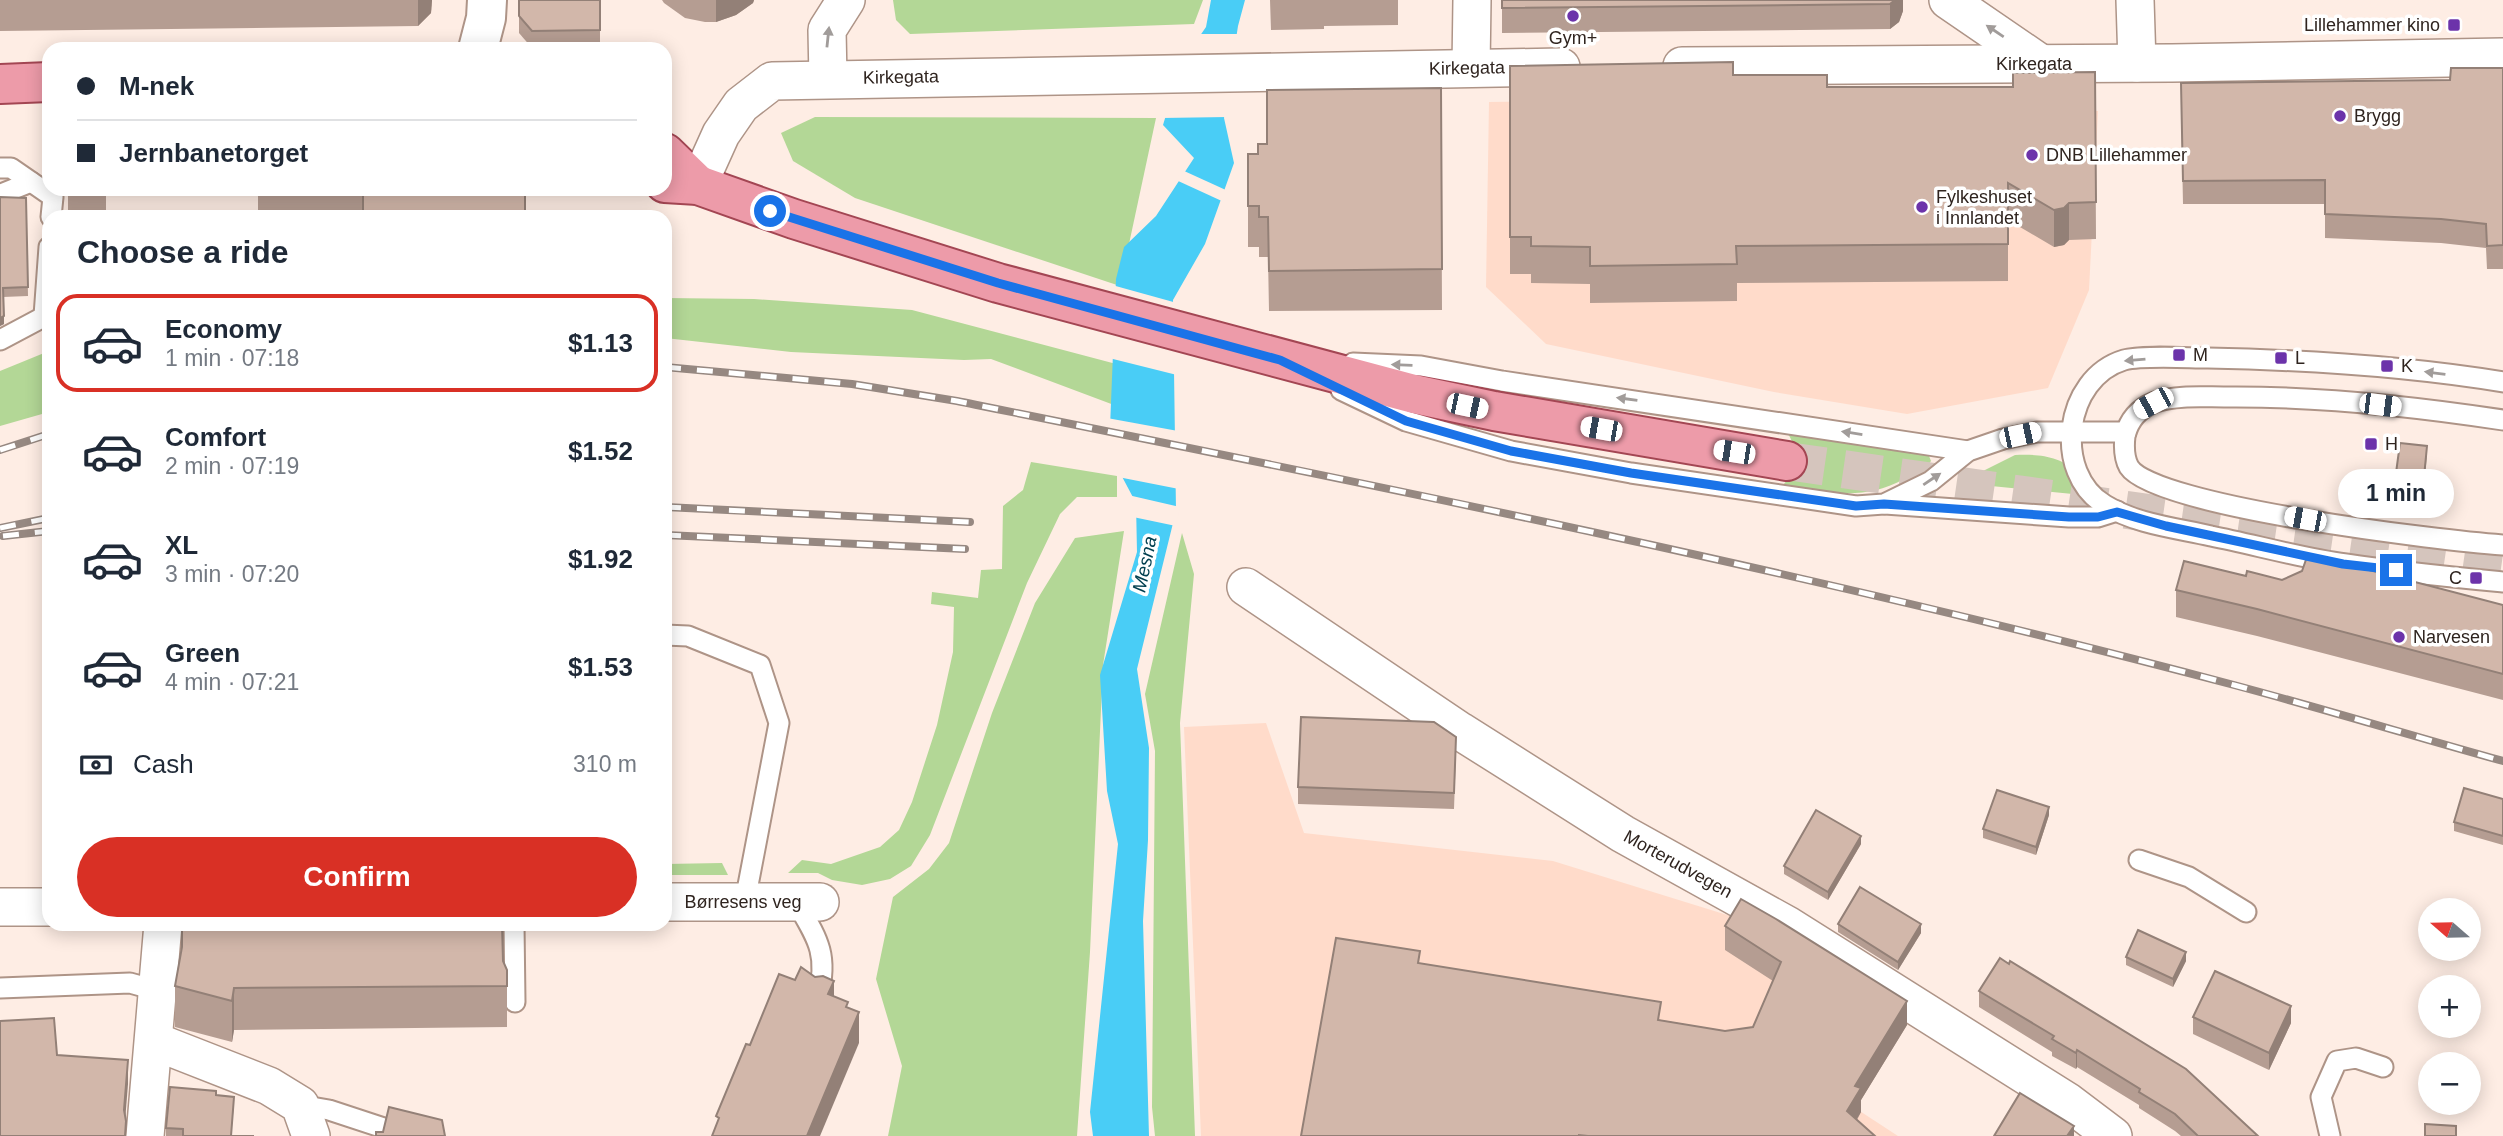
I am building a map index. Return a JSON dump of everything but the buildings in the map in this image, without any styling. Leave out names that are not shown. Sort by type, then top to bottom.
[{"type":"main road","points":[[480,42],[487,0]]},
{"type":"main road","points":[[0,84],[42,82]]},
{"type":"main road","points":[[672,166],[682,184],[998,283],[1280,360],[1494,411],[1787,461]]},
{"type":"street","points":[[828,79],[827,30],[846,0]]},
{"type":"street","points":[[1471,68],[1472,0]]},
{"type":"street","points":[[1948,0],[2040,63]]},
{"type":"street","points":[[2135,0],[2137,63]]},
{"type":"street","name":"Kirkegata","points":[[1650,66],[2137,63],[2503,57]]},
{"type":"street","name":"Kirkegata","points":[[682,184],[741,106],[772,81],[1594,67]]},
{"type":"street","name":"Morterudvegen","points":[[1245,587],[1471,738],[1623,834],[1810,939],[2068,1102],[2113,1136]]},
{"type":"street","name":"Børresens veg","points":[[672,902],[808,902]]},
{"type":"street","points":[[0,906],[42,906]]},
{"type":"street","points":[[145,1136],[163,931]]},
{"type":"street","points":[[154,1041],[269,1086],[306,1120]]},
{"type":"lane","points":[[0,169],[11,168],[42,190]]},
{"type":"lane","points":[[1,194],[31,182]]},
{"type":"lane","points":[[0,340],[42,318]]},
{"type":"lane","points":[[2503,382],[2324,362],[2177,358],[2125,360],[2105,369],[2089,385],[2074,409],[2071,432],[2075,462],[2082,480],[2091,494],[2117,512],[2166,526],[2343,564],[2503,582]]},
{"type":"lane","points":[[1280,360],[1421,366],[1502,381],[1968,451]]},
{"type":"lane","points":[[1280,360],[1406,421],[1511,451],[1729,489],[1856,506],[1884,504],[2069,517],[2098,517],[2117,512]]},
{"type":"lane","points":[[2503,420],[2380,405],[2311,400],[2184,397],[2165,399],[2140,410],[2131,421],[2124,444],[2129,467],[2139,477],[2173,491],[2360,529],[2503,545]]},
{"type":"lane","points":[[1884,504],[1931,481],[1968,451],[2003,439],[2037,432],[2126,432]]},
{"type":"lane","points":[[672,635],[688,636],[760,665],[779,723],[745,901]]},
{"type":"lane","points":[[2139,860],[2189,877],[2246,912]]},
{"type":"lane","points":[[808,902],[821,947],[823,975],[818,996]]},
{"type":"lane","points":[[514,931],[515,1002]]},
{"type":"lane","points":[[0,988],[130,983],[159,991]]},
{"type":"lane","points":[[2330,1136],[2321,1097],[2337,1061],[2356,1058],[2383,1067]]},
{"type":"lane","points":[[306,1120],[329,1110],[408,1136]]},
{"type":"shaded area","points":[[1733,99],[2098,111],[2089,290],[2048,388],[1907,414],[1774,392],[1546,344],[1486,287],[1489,102]]},
{"type":"shaded area","points":[[1266,723],[1304,833],[1553,861],[1753,923],[1827,967],[1803,1074],[1898,1136],[1201,1136],[1184,727]]},
{"type":"green space","points":[[893,0],[1203,0],[1194,24],[910,34],[896,20]]},
{"type":"green space","points":[[815,117],[1156,118],[1120,286],[855,198],[793,161],[781,133]]},
{"type":"green space","points":[[672,298],[754,299],[912,310],[1120,365],[1130,411],[991,359],[791,352],[672,339]]},
{"type":"green space","points":[[42,354],[42,414],[0,426],[0,371]]},
{"type":"green space","points":[[1788,434],[1924,455],[1929,456],[1931,461],[1915,473],[1874,491],[1845,493],[1783,485],[1791,474],[1795,454]]},
{"type":"green space","points":[[2015,455],[2039,456],[2063,462],[2075,473],[2083,495],[1971,484],[1975,475]]},
{"type":"green space","points":[[1031,462],[1117,476],[1117,497],[1077,497],[1060,514],[1027,583],[930,835],[911,866],[890,879],[862,885],[832,880],[818,873],[788,873],[802,860],[831,864],[880,847],[899,830],[912,802],[937,725],[953,652],[954,607],[931,604],[932,592],[978,598],[981,570],[1002,569],[1003,506],[1023,490]]},
{"type":"green space","points":[[1124,531],[1103,665],[1090,952],[1077,1136],[888,1136],[902,1066],[876,979],[893,897],[929,869],[949,843],[992,713],[1035,603],[1075,538]]},
{"type":"green space","points":[[1182,533],[1194,574],[1180,723],[1195,1136],[1155,1136],[1152,1107],[1155,751],[1145,694]]},
{"type":"green space","points":[[722,863],[728,875],[672,875],[672,864]]},
{"type":"water","name":"Mesna","points":[[1211,0],[1245,0],[1238,26],[1224,118],[1234,163],[1205,244],[1173,300],[1176,511],[1137,669],[1149,748],[1148,840],[1143,921],[1149,1136],[1093,1136],[1090,1112],[1118,844],[1107,791],[1100,675],[1137,552],[1136,503],[1109,452],[1116,279],[1124,247],[1156,216],[1194,158],[1163,125],[1182,62],[1206,27]]},
{"type":"pier","points":[[1197,34],[1240,34],[1228,117],[1161,118],[1179,61]]},
{"type":"pier","points":[[1182,170],[1228,191],[1224,202],[1176,180]]},
{"type":"pier","points":[[1112,285],[1177,303],[1177,375],[1109,358]]},
{"type":"pier","points":[[1107,418],[1178,431],[1179,489],[1118,477],[1106,453]]},
{"type":"pier","points":[[1128,495],[1180,507],[1176,526],[1133,517],[1133,504]]},
{"type":"tunnel","points":[[1787,461],[2503,564]]},
{"type":"railway","points":[[672,368],[852,384],[957,401],[1598,533],[2076,644],[2268,694],[2503,761]]},
{"type":"railway","points":[[0,450],[42,436]]},
{"type":"railway","points":[[672,507],[970,522]]},
{"type":"railway","points":[[0,528],[42,519]]},
{"type":"railway","points":[[3,536],[42,532]]},
{"type":"railway","points":[[672,535],[965,549]]},
{"type":"place","name":"Gym+","points":[[1573,16]]},
{"type":"place","name":"Lillehammer kino","points":[[2454,25]]},
{"type":"place","name":"Brygg","points":[[2340,116]]},
{"type":"place","name":"DNB Lillehammer","points":[[2032,155]]},
{"type":"place","name":"Fylkeshuset i Innlandet","points":[[1922,207]]},
{"type":"place","name":"M","points":[[2179,355]]},
{"type":"place","name":"L","points":[[2281,358]]},
{"type":"place","name":"K","points":[[2387,366]]},
{"type":"place","name":"H","points":[[2371,444]]},
{"type":"place","name":"C","points":[[2476,578]]},
{"type":"place","name":"Narvesen","points":[[2399,637]]},
{"type":"route","points":[[770,211],[998,283],[1280,360],[1406,421],[1511,451],[1729,489],[1856,506],[1884,504],[2069,517],[2098,517],[2117,512],[2166,526],[2343,564],[2396,570]]}]
